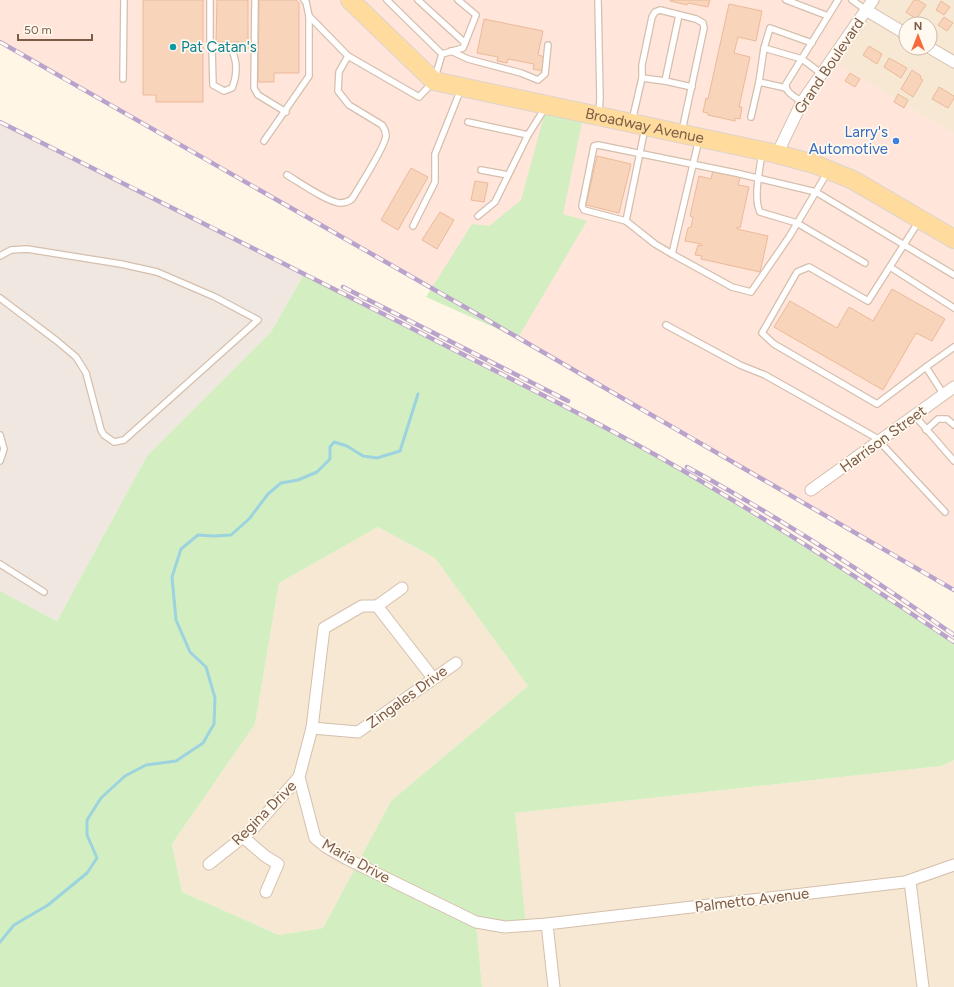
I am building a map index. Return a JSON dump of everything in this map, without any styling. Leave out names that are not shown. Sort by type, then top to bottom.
[{"type":"main road","points":[[356,4],[434,81]]},
{"type":"main road","name":"Broadway Avenue","points":[[434,81],[770,152],[814,164],[853,180],[954,239]]},
{"type":"street","name":"Grand Boulevard","points":[[770,152],[802,102],[873,0]]},
{"type":"street","points":[[866,10],[898,29]]},
{"type":"street","points":[[938,53],[954,62]]},
{"type":"street","name":"Harrison Street","points":[[811,490],[954,387]]},
{"type":"street","name":"Maria Drive","points":[[402,588],[377,606],[362,606],[324,628],[312,728],[299,777],[315,838],[326,847],[476,922],[505,927],[547,924]]},
{"type":"street","points":[[377,606],[433,678]]},
{"type":"street","name":"Zingales Drive","points":[[312,728],[358,732],[456,663]]},
{"type":"street","name":"Regina Drive","points":[[209,864],[252,830],[299,777]]},
{"type":"street","points":[[243,837],[265,856],[278,864],[266,892]]},
{"type":"street","name":"Palmetto Avenue","points":[[547,924],[910,881],[954,865]]},
{"type":"street","points":[[910,881],[923,987]]},
{"type":"street","points":[[547,924],[554,987]]},
{"type":"lane","points":[[123,79],[124,0]]},
{"type":"lane","points":[[210,0],[210,41],[212,48],[213,85],[224,91],[232,88],[235,79],[235,56],[231,49],[212,48]]},
{"type":"lane","points":[[255,0],[254,88],[258,95],[286,112]]},
{"type":"lane","points":[[264,141],[286,112],[309,76],[309,16],[306,2],[304,0]]},
{"type":"lane","points":[[387,0],[442,54]]},
{"type":"lane","points":[[418,0],[465,43]]},
{"type":"lane","points":[[442,54],[463,48],[476,15],[458,0]]},
{"type":"lane","points":[[598,0],[599,116]]},
{"type":"lane","points":[[786,0],[828,16]]},
{"type":"lane","points":[[786,88],[786,84],[838,0]]},
{"type":"lane","points":[[852,0],[866,10]]},
{"type":"lane","points":[[626,221],[640,153],[639,124],[642,65],[652,17],[655,12],[660,10],[696,19],[703,23],[704,28],[682,133]]},
{"type":"lane","points":[[665,81],[680,15]]},
{"type":"lane","points":[[309,16],[348,56],[418,97],[434,81],[442,54]]},
{"type":"lane","points":[[751,117],[759,82],[764,48],[770,28],[812,43]]},
{"type":"lane","points":[[451,51],[468,59],[521,73],[538,80],[545,74],[548,46]]},
{"type":"lane","points":[[764,48],[802,59],[822,74]]},
{"type":"lane","points":[[287,175],[327,199],[339,203],[348,203],[352,199],[380,151],[386,138],[386,130],[382,125],[349,105],[338,91],[339,72],[348,56]]},
{"type":"lane","points":[[642,78],[692,86]]},
{"type":"lane","points":[[759,82],[786,88],[788,92],[802,102]]},
{"type":"lane","points":[[413,226],[435,182],[435,154],[462,87]]},
{"type":"lane","points":[[478,216],[495,202],[528,135],[547,105]]},
{"type":"lane","points":[[468,122],[528,135]]},
{"type":"lane","points":[[672,254],[699,137]]},
{"type":"lane","points":[[829,170],[816,192],[797,223],[789,237],[751,292],[732,287],[672,254],[655,244],[626,221],[584,210],[582,206],[594,146],[598,145],[694,164],[816,192],[954,275]]},
{"type":"lane","points":[[770,152],[758,178],[757,207],[760,212],[797,223],[865,263]]},
{"type":"lane","points":[[481,170],[508,175]]},
{"type":"lane","points":[[920,219],[868,301],[809,267],[797,272],[762,333],[774,344],[877,404],[954,347]]},
{"type":"lane","points":[[0,256],[11,250],[26,249],[121,264],[157,272],[215,297],[258,320],[124,440],[114,442],[100,430],[86,374],[76,357],[0,298]]},
{"type":"lane","points":[[890,267],[954,308]]},
{"type":"lane","points":[[666,325],[740,365],[765,375],[880,441],[945,512]]},
{"type":"lane","points":[[926,367],[944,395]]},
{"type":"lane","points":[[915,416],[954,461]]},
{"type":"lane","points":[[926,430],[938,419],[947,419],[954,425]]},
{"type":"lane","points":[[0,435],[4,449],[0,461]]},
{"type":"lane","points":[[0,564],[44,592]]},
{"type":"shaded area","points":[[0,0],[873,0],[832,60],[954,134],[954,590],[0,42]]},
{"type":"shaded area","points":[[873,0],[954,0],[954,134],[831,60]]},
{"type":"shaded area","points":[[0,122],[304,274],[271,332],[147,456],[57,621],[0,591]]},
{"type":"shaded area","points":[[378,527],[435,558],[528,686],[391,801],[323,928],[279,935],[182,892],[172,844],[255,724],[279,583]]},
{"type":"shaded area","points":[[954,760],[954,987],[482,987],[476,922],[526,925],[514,813],[941,766]]},
{"type":"green space","points":[[547,105],[584,113],[563,214],[587,221],[518,338],[426,297],[472,224],[489,226],[521,200]]},
{"type":"green space","points":[[304,274],[494,369],[635,443],[716,489],[785,531],[954,642],[954,760],[941,766],[515,813],[526,926],[476,922],[482,987],[0,987],[0,591],[57,621],[147,456],[271,332]],"holes":[[[378,527],[435,558],[528,686],[391,801],[323,928],[279,935],[182,892],[172,844],[255,724],[279,583]]]},
{"type":"building","name":"Pat Catan's","points":[[143,0],[203,0],[203,102],[156,102],[156,95],[143,95]]},
{"type":"building","points":[[217,0],[248,0],[248,49],[242,49],[242,42],[216,42]]},
{"type":"building","points":[[259,0],[296,0],[299,3],[299,73],[274,73],[274,82],[258,82]]},
{"type":"building","points":[[670,0],[710,0],[708,7],[688,3],[687,5]]},
{"type":"building","points":[[914,0],[918,0],[926,5],[918,16],[912,16],[906,12]]},
{"type":"building","points":[[941,1],[950,7],[944,15],[936,10]]},
{"type":"building","points":[[729,4],[762,11],[756,41],[738,37],[734,53],[750,57],[739,107],[742,107],[740,119],[735,118],[735,121],[708,115],[708,113],[703,112],[706,98],[708,99]]},
{"type":"building","points":[[944,17],[953,23],[947,31],[938,25]]},
{"type":"building","points":[[484,19],[543,31],[538,55],[545,57],[542,71],[533,69],[534,64],[508,59],[507,63],[497,61],[498,57],[477,53]]},
{"type":"building","points":[[869,46],[882,54],[877,64],[863,55]]},
{"type":"building","points":[[889,58],[907,68],[901,78],[884,67]]},
{"type":"building","points":[[912,70],[921,76],[920,78],[923,80],[913,97],[901,89]]},
{"type":"building","points":[[850,73],[860,79],[855,87],[845,81]]},
{"type":"building","points":[[939,87],[954,96],[948,108],[932,99]]},
{"type":"building","points":[[898,94],[908,100],[904,108],[894,102]]},
{"type":"building","points":[[597,156],[631,164],[619,213],[586,205]]},
{"type":"building","points":[[411,168],[428,177],[398,230],[381,220]]},
{"type":"building","points":[[713,170],[740,177],[738,185],[749,187],[740,228],[737,227],[737,229],[768,236],[760,272],[701,259],[702,256],[695,255],[698,245],[702,246],[702,244],[685,241],[688,228],[691,227],[693,217],[690,216],[699,176],[711,179]]},
{"type":"building","points":[[475,181],[488,183],[484,202],[471,200]]},
{"type":"building","points":[[440,212],[454,220],[437,249],[422,240]]},
{"type":"building","points":[[892,289],[945,319],[932,341],[916,333],[883,390],[774,327],[790,301],[837,328],[849,307],[873,321]]},
{"type":"waterway","points":[[0,942],[14,925],[48,905],[87,873],[97,858],[87,835],[87,820],[101,798],[125,776],[146,765],[176,761],[203,743],[214,724],[215,698],[206,667],[190,652],[176,620],[172,577],[181,549],[198,535],[231,535],[249,519],[268,494],[281,483],[298,480],[317,472],[330,459],[330,447],[334,442],[347,446],[363,456],[377,458],[400,451],[418,394]]},
{"type":"railway","points":[[0,42],[484,318],[954,590]]},
{"type":"railway","points":[[0,122],[550,398],[717,490],[853,575],[954,642]]},
{"type":"railway","points":[[343,287],[568,401]]},
{"type":"railway","points":[[687,467],[823,547],[954,635]]},
{"type":"place","name":"Pat Catan's","points":[[173,47]]},
{"type":"place","name":"Larry's Automotive","points":[[896,141]]}]
